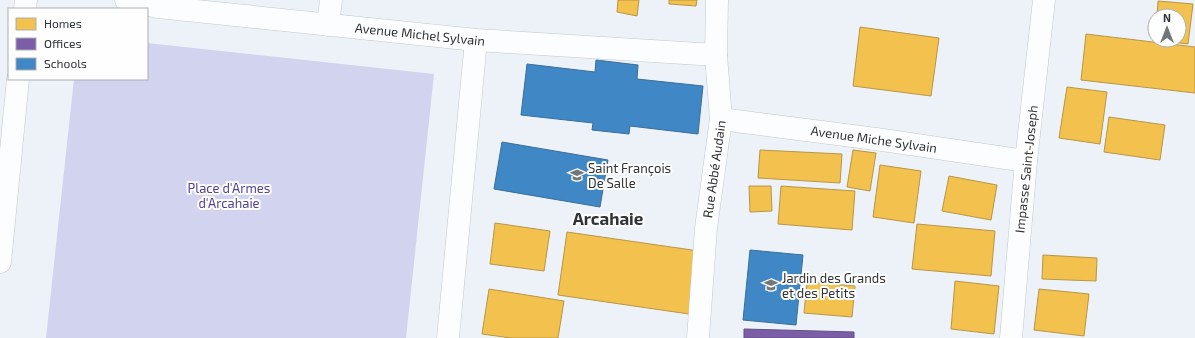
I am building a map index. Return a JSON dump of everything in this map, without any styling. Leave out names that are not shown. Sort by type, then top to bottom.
[{"type":"street","name":"Avenue Michel Sylvain","points":[[126,0],[328,25],[476,40],[716,55]]},
{"type":"street","points":[[328,25],[331,0]]},
{"type":"street","name":"Rue Abbé Audain","points":[[698,338],[706,228],[721,119],[716,55],[718,0]]},
{"type":"street","name":"Impasse Saint-Joseph","points":[[1011,338],[1026,161],[1044,0]]},
{"type":"street","points":[[448,338],[476,40]]},
{"type":"street","points":[[0,262],[18,80]]},
{"type":"street","name":"Avenue Miche Sylvain","points":[[721,119],[876,139],[1026,161]]},
{"type":"green space","name":"Place d'Armes d'Arcahaie","points":[[148,43],[434,74],[406,338],[46,338],[74,80],[148,80]]},
{"type":"building: Homes","points":[[618,0],[639,0],[637,16],[617,12]]},
{"type":"building: Homes","points":[[669,0],[697,0],[696,6],[669,4]]},
{"type":"building: Homes","points":[[1158,1],[1193,4],[1188,44],[1187,8],[1158,8]]},
{"type":"building: Homes","points":[[860,27],[939,38],[931,96],[853,86]]},
{"type":"building: Homes","points":[[1086,34],[1147,41],[1147,48],[1195,47],[1195,93],[1081,80]]},
{"type":"building: Homes","points":[[1067,87],[1107,92],[1100,144],[1059,138]]},
{"type":"building: Homes","points":[[1109,117],[1165,125],[1160,160],[1104,152]]},
{"type":"building: Homes","points":[[760,150],[842,154],[840,183],[758,178]]},
{"type":"building: Homes","points":[[853,150],[876,153],[870,191],[847,187]]},
{"type":"building: Homes","points":[[880,165],[921,171],[914,223],[873,217]]},
{"type":"building: Homes","points":[[949,176],[997,185],[991,220],[942,211]]},
{"type":"building: Homes","points":[[749,186],[771,186],[772,211],[750,212]]},
{"type":"building: Homes","points":[[781,186],[855,191],[852,230],[778,224]]},
{"type":"building: Homes","points":[[495,223],[550,231],[544,271],[490,264]]},
{"type":"building: Homes","points":[[917,224],[995,231],[991,276],[912,269]]},
{"type":"building: Homes","points":[[567,232],[699,251],[689,314],[558,295]]},
{"type":"building: Homes","points":[[1043,255],[1097,258],[1096,281],[1042,279]]},
{"type":"building: Homes","points":[[955,281],[999,286],[994,334],[951,329]]},
{"type":"building: Homes","points":[[807,282],[855,286],[852,317],[804,313]]},
{"type":"building: Homes","points":[[489,289],[564,301],[558,338],[511,338],[482,334]]},
{"type":"building: Homes","points":[[1039,289],[1089,294],[1084,336],[1034,330]]},
{"type":"building: Offices","points":[[744,329],[854,332],[854,338],[744,338]]},
{"type":"building: Schools","points":[[596,60],[638,65],[637,79],[703,86],[698,134],[630,126],[629,134],[592,130],[593,123],[521,115],[527,64],[595,72]]},
{"type":"building: Schools","points":[[502,142],[608,160],[600,207],[494,189]]},
{"type":"building: Schools","points":[[750,250],[803,255],[796,325],[743,320]]},
{"type":"place","name":"Saint François De Salle","points":[[577,175]]},
{"type":"place","name":"Jardin des Grands et des Petits","points":[[771,285]]},
{"type":"district","name":"Arcahaie","points":[[608,218]]}]
